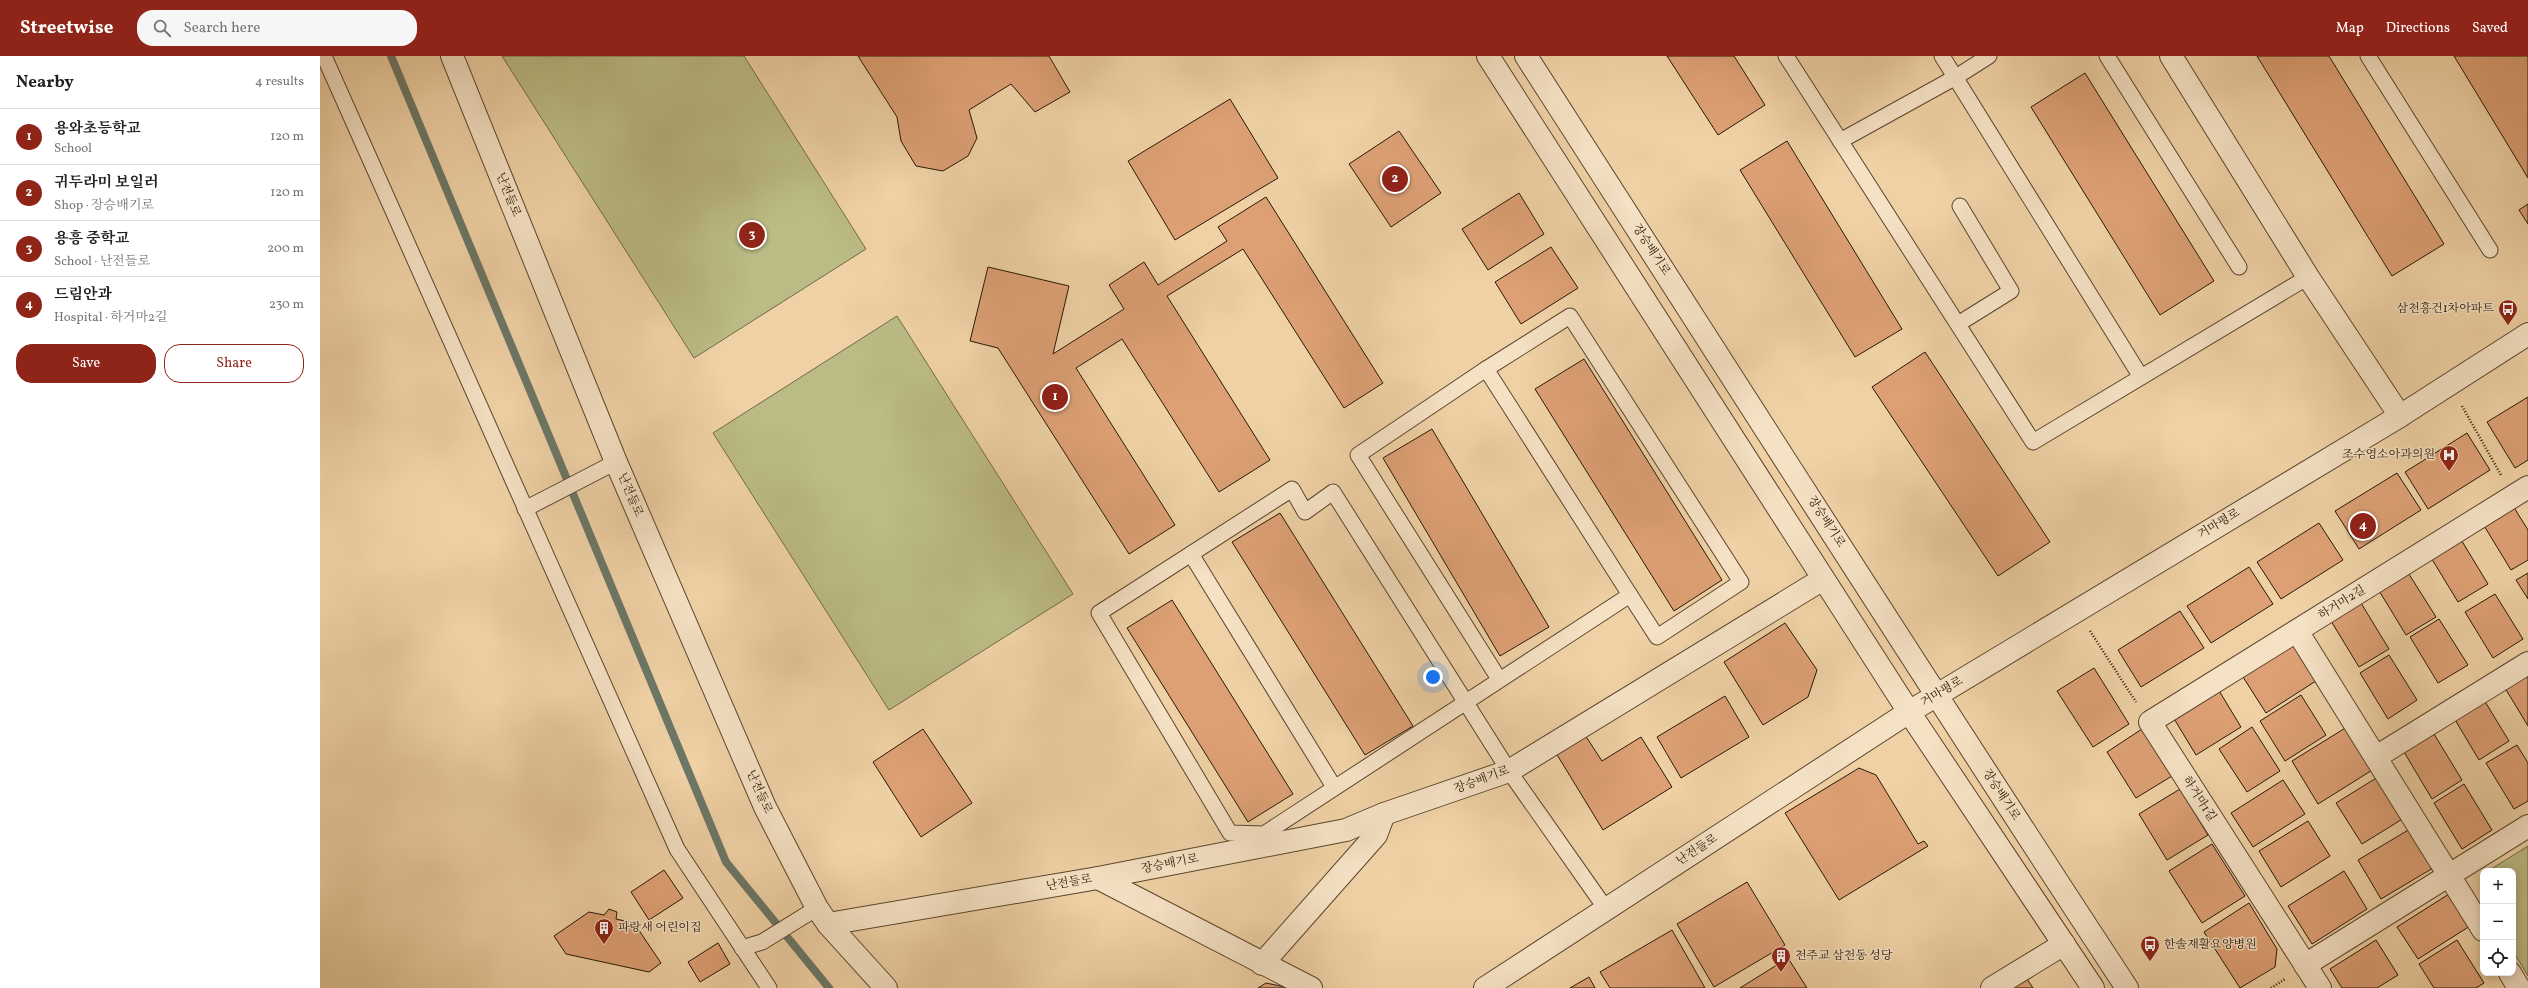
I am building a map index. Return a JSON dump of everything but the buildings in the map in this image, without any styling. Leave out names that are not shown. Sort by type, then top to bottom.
[{"type":"street","name":"난전들로","points":[[452,56],[616,462],[765,807],[822,916],[886,988]]},
{"type":"street","points":[[1488,56],[1909,712],[2093,988]]},
{"type":"street","name":"장승배기로","points":[[1526,56],[1819,511],[1936,696],[2127,988]]},
{"type":"street","points":[[2171,56],[2308,277],[2400,416]]},
{"type":"street","name":"거마평로","points":[[1909,712],[2400,416],[2528,334]]},
{"type":"street","name":"하거마2길","points":[[2150,722],[2521,492]]},
{"type":"street","name":"장승배기로","points":[[1098,878],[1346,830],[1384,814],[1509,771],[1823,579]]},
{"type":"street","points":[[2297,631],[2480,925]]},
{"type":"street","points":[[2376,757],[2528,663]]},
{"type":"street","name":"난전들로","points":[[1485,988],[1909,712]]},
{"type":"street","name":"하거마1길","points":[[2150,722],[2320,988]]},
{"type":"street","points":[[1262,964],[1376,835],[1384,814]]},
{"type":"street","points":[[2305,965],[2528,826]]},
{"type":"street","name":"난전들로","points":[[822,916],[1098,878],[1311,988]]},
{"type":"street","points":[[1992,988],[2064,944]]},
{"type":"street","points":[[2512,976],[2520,988],[2528,984]]},
{"type":"lane","points":[[324,56],[677,849],[769,988]]},
{"type":"lane","points":[[1786,56],[2033,442],[2308,277]]},
{"type":"lane","points":[[1942,56],[2141,377]]},
{"type":"lane","points":[[1840,141],[1956,77],[1988,56]]},
{"type":"lane","points":[[2107,56],[2239,267]]},
{"type":"lane","points":[[2368,56],[2490,250]]},
{"type":"lane","points":[[1958,324],[2011,291],[1960,206]]},
{"type":"lane","points":[[1486,369],[1657,637],[1741,582],[1570,316],[1486,369],[1358,455],[1500,680]]},
{"type":"lane","points":[[525,509],[616,462]]},
{"type":"lane","points":[[1606,909],[1509,771],[1466,702],[1334,492],[1305,512],[1292,489],[1099,613],[1230,833],[1264,834],[1334,787],[1466,702],[1500,680],[1630,595]]},
{"type":"lane","points":[[1190,554],[1334,787]]},
{"type":"lane","points":[[742,948],[762,942],[798,921],[822,916]]},
{"type":"path","points":[[2449,384],[2521,492]]},
{"type":"path","points":[[2076,610],[2150,722]]},
{"type":"green space","points":[[502,56],[744,56],[866,249],[694,358]]},
{"type":"green space","points":[[897,316],[1073,594],[889,710],[713,433]]},
{"type":"green space","points":[[2528,846],[2528,976],[2516,956],[2516,868],[2493,868]]},
{"type":"waterway","points":[[391,56],[726,862],[829,988]]},
{"type":"place","name":"귀두라미 보일러","points":[[1395,179]]},
{"type":"place","name":"용흥 중학교","points":[[752,235]]},
{"type":"place","name":"삼천흥건1차아파트","points":[[2508,326]]},
{"type":"place","name":"용와초등학교","points":[[1055,397]]},
{"type":"place","name":"조수영소아과의원","points":[[2449,472]]},
{"type":"place","name":"드림안과","points":[[2363,526]]},
{"type":"place","name":"파랑새 어린이집","points":[[604,945]]},
{"type":"place","name":"한솔재활요양병원","points":[[2150,962]]},
{"type":"place","name":"천주교 삼천동 성당","points":[[1781,973]]}]
